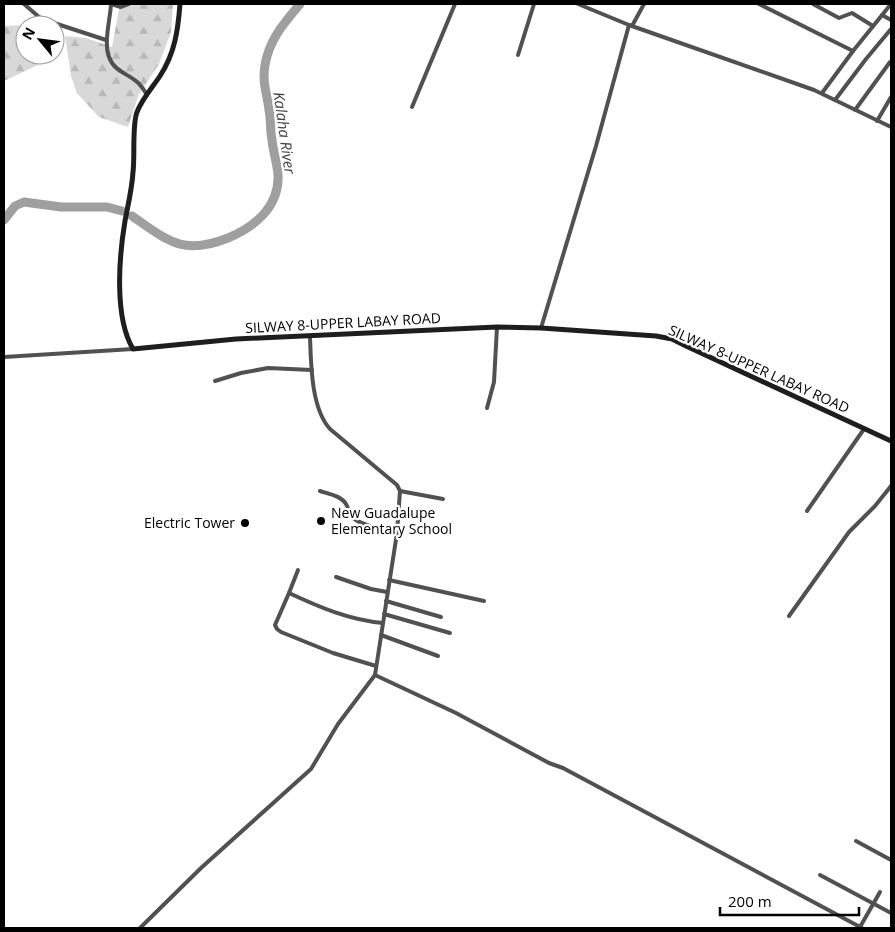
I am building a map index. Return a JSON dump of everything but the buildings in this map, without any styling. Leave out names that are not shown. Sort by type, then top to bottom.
[{"type":"main road","points":[[133,349],[126,335],[122,316],[122,249],[133,178],[135,118],[172,51],[177,34],[180,4]]},
{"type":"main road","name":"SILWAY 8-UPPER LABAY ROAD","points":[[133,349],[191,342],[497,327],[656,336],[672,339],[891,441]]},
{"type":"street","points":[[24,4],[39,17],[48,21],[106,40]]},
{"type":"street","points":[[129,4],[121,7],[111,4],[106,40],[108,56],[113,65],[141,85],[147,95]]},
{"type":"street","points":[[412,107],[455,4]]},
{"type":"street","points":[[518,55],[534,4]]},
{"type":"street","points":[[578,4],[631,26],[822,94],[891,127]]},
{"type":"street","points":[[541,328],[631,26],[644,4]]},
{"type":"street","points":[[759,4],[853,51]]},
{"type":"street","points":[[813,4],[839,18],[850,13],[854,14],[873,26]]},
{"type":"street","points":[[822,94],[853,51],[891,4]]},
{"type":"street","points":[[882,15],[891,20]]},
{"type":"street","points":[[835,100],[891,30]]},
{"type":"street","points":[[855,110],[890,62]]},
{"type":"street","points":[[877,120],[891,97]]},
{"type":"street","points":[[487,408],[494,382],[497,327]]},
{"type":"street","points":[[140,928],[201,868],[311,768],[338,724],[375,674],[397,533],[400,491],[397,485],[330,429],[323,420],[319,410],[312,370],[310,337]]},
{"type":"street","points":[[4,357],[133,349]]},
{"type":"street","points":[[215,381],[241,373],[268,368],[312,370]]},
{"type":"street","points":[[807,511],[864,429]]},
{"type":"street","points":[[789,616],[849,532],[875,506],[891,486]]},
{"type":"street","points":[[400,491],[443,499]]},
{"type":"street","points":[[320,492],[343,500],[353,518],[369,526],[397,533]]},
{"type":"street","points":[[298,570],[276,623],[279,631],[333,653],[376,666]]},
{"type":"street","points":[[336,577],[371,589],[387,592]]},
{"type":"street","points":[[389,580],[484,601]]},
{"type":"street","points":[[289,593],[342,615],[362,621],[383,623]]},
{"type":"street","points":[[386,601],[441,617]]},
{"type":"street","points":[[384,614],[450,633]]},
{"type":"street","points":[[381,635],[438,656]]},
{"type":"street","points":[[375,674],[549,763],[563,768],[861,928],[880,892]]},
{"type":"street","points":[[856,841],[891,860]]},
{"type":"street","points":[[820,876],[891,913]]},
{"type":"green space","points":[[120,4],[173,4],[171,32],[159,64],[139,94],[128,127],[99,117],[77,93],[71,76],[65,36],[86,38],[112,47]]},
{"type":"green space","points":[[15,25],[15,65],[38,65],[4,81],[4,26]]},
{"type":"waterway","name":"Kalaha River","points":[[132,216],[166,239],[187,246],[199,246],[228,238],[247,228],[264,214],[275,196],[278,185],[270,114],[264,83],[265,65],[274,40],[300,4]]},
{"type":"waterway","name":"Kalaha River","points":[[4,220],[15,206],[24,202],[61,207],[107,207],[122,211]]},
{"type":"place","name":"New Guadalupe Elementary School","points":[[321,521]]},
{"type":"place","name":"Electric Tower","points":[[245,523]]}]
